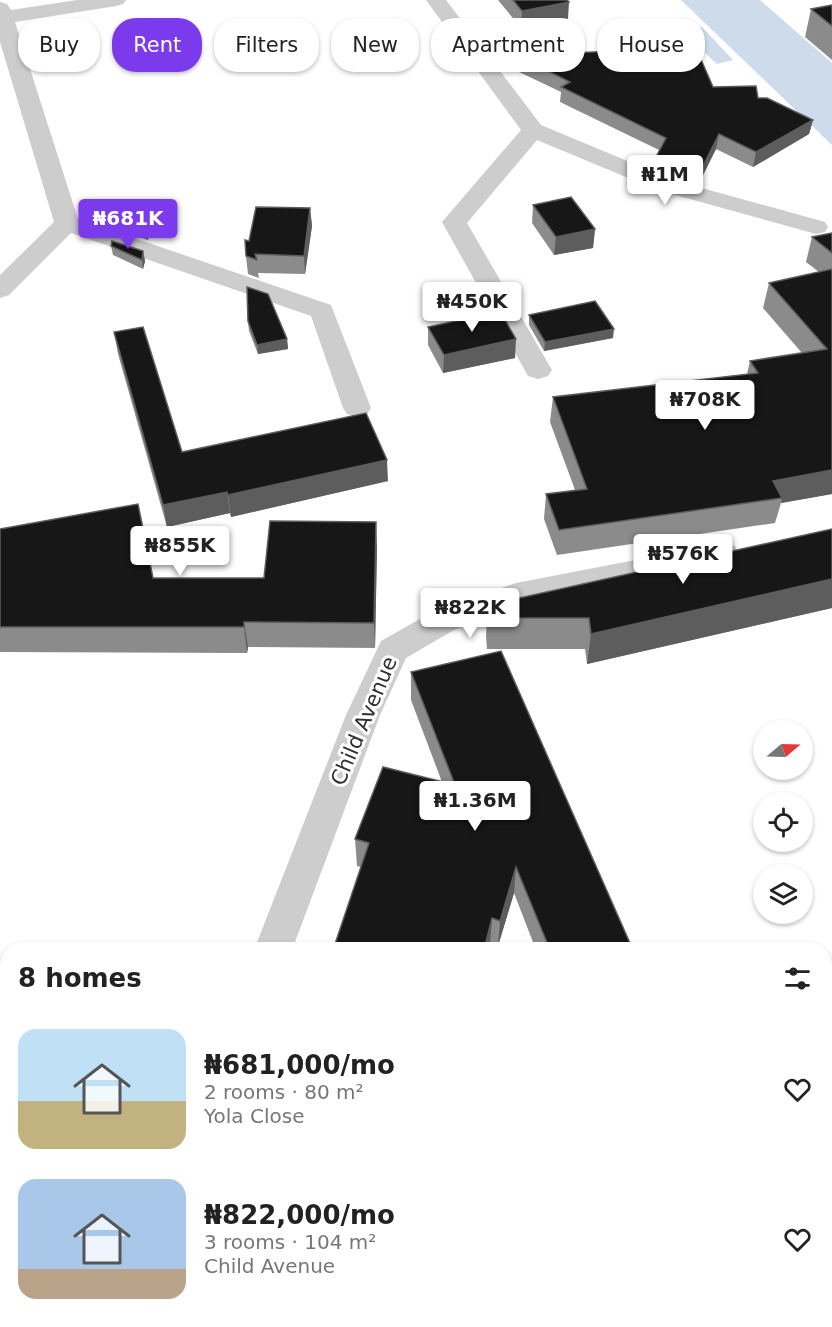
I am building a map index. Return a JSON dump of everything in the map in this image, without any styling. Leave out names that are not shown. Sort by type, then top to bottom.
[{"type":"street","points":[[67,223],[1,14],[116,0]]},
{"type":"street","points":[[436,0],[533,130],[665,184],[816,227]]},
{"type":"street","points":[[533,130],[454,222],[538,370]]},
{"type":"street","points":[[0,290],[67,223]]},
{"type":"street","points":[[67,223],[322,311],[357,408]]},
{"type":"street","name":"Child Avenue","points":[[276,942],[363,716],[393,650],[443,621],[516,595],[758,548]]},
{"type":"water","points":[[681,0],[760,0],[832,63],[832,145],[705,23],[705,18],[700,18]]},
{"type":"water","points":[[705,30],[733,60],[717,64],[705,53]]},
{"type":"building","points":[[513,0],[567,0],[569,2],[522,11]]},
{"type":"building","points":[[832,5],[832,26],[811,9]]},
{"type":"building","points":[[585,52],[597,52],[597,72],[705,72],[705,69],[713,87],[756,86],[758,98],[767,98],[813,120],[756,152],[719,134],[703,166],[665,158],[657,155],[666,138],[561,87],[570,82],[550,72],[585,72]]},
{"type":"building","points":[[571,197],[595,229],[556,237],[533,205]]},
{"type":"building","points":[[256,207],[310,208],[304,256],[255,254],[257,260],[246,256],[245,240],[249,241]]},
{"type":"building","points":[[150,210],[146,231],[116,221],[118,211]]},
{"type":"building","points":[[832,233],[832,253],[812,237]]},
{"type":"building","points":[[112,241],[143,251],[142,260],[111,246]]},
{"type":"building","points":[[832,269],[832,470],[773,481],[782,498],[559,530],[546,494],[587,489],[553,397],[758,373],[750,361],[827,349],[769,283]]},
{"type":"building","points":[[247,287],[268,294],[287,339],[257,345],[248,321]]},
{"type":"building","points":[[595,301],[614,329],[545,342],[529,315]]},
{"type":"building","points":[[501,313],[516,339],[444,355],[428,327],[489,314]]},
{"type":"building","points":[[143,327],[182,452],[366,413],[387,460],[228,495],[227,492],[163,505],[114,332]]},
{"type":"building","points":[[138,504],[153,578],[264,578],[270,521],[376,522],[374,623],[244,622],[244,627],[0,627],[0,529]]},
{"type":"building","points":[[832,529],[832,579],[591,634],[589,618],[489,618],[488,605]]},
{"type":"building","points":[[501,651],[629,942],[547,942],[516,867],[500,921],[492,918],[486,942],[336,942],[369,843],[355,839],[383,767],[455,785],[411,672]]}]
